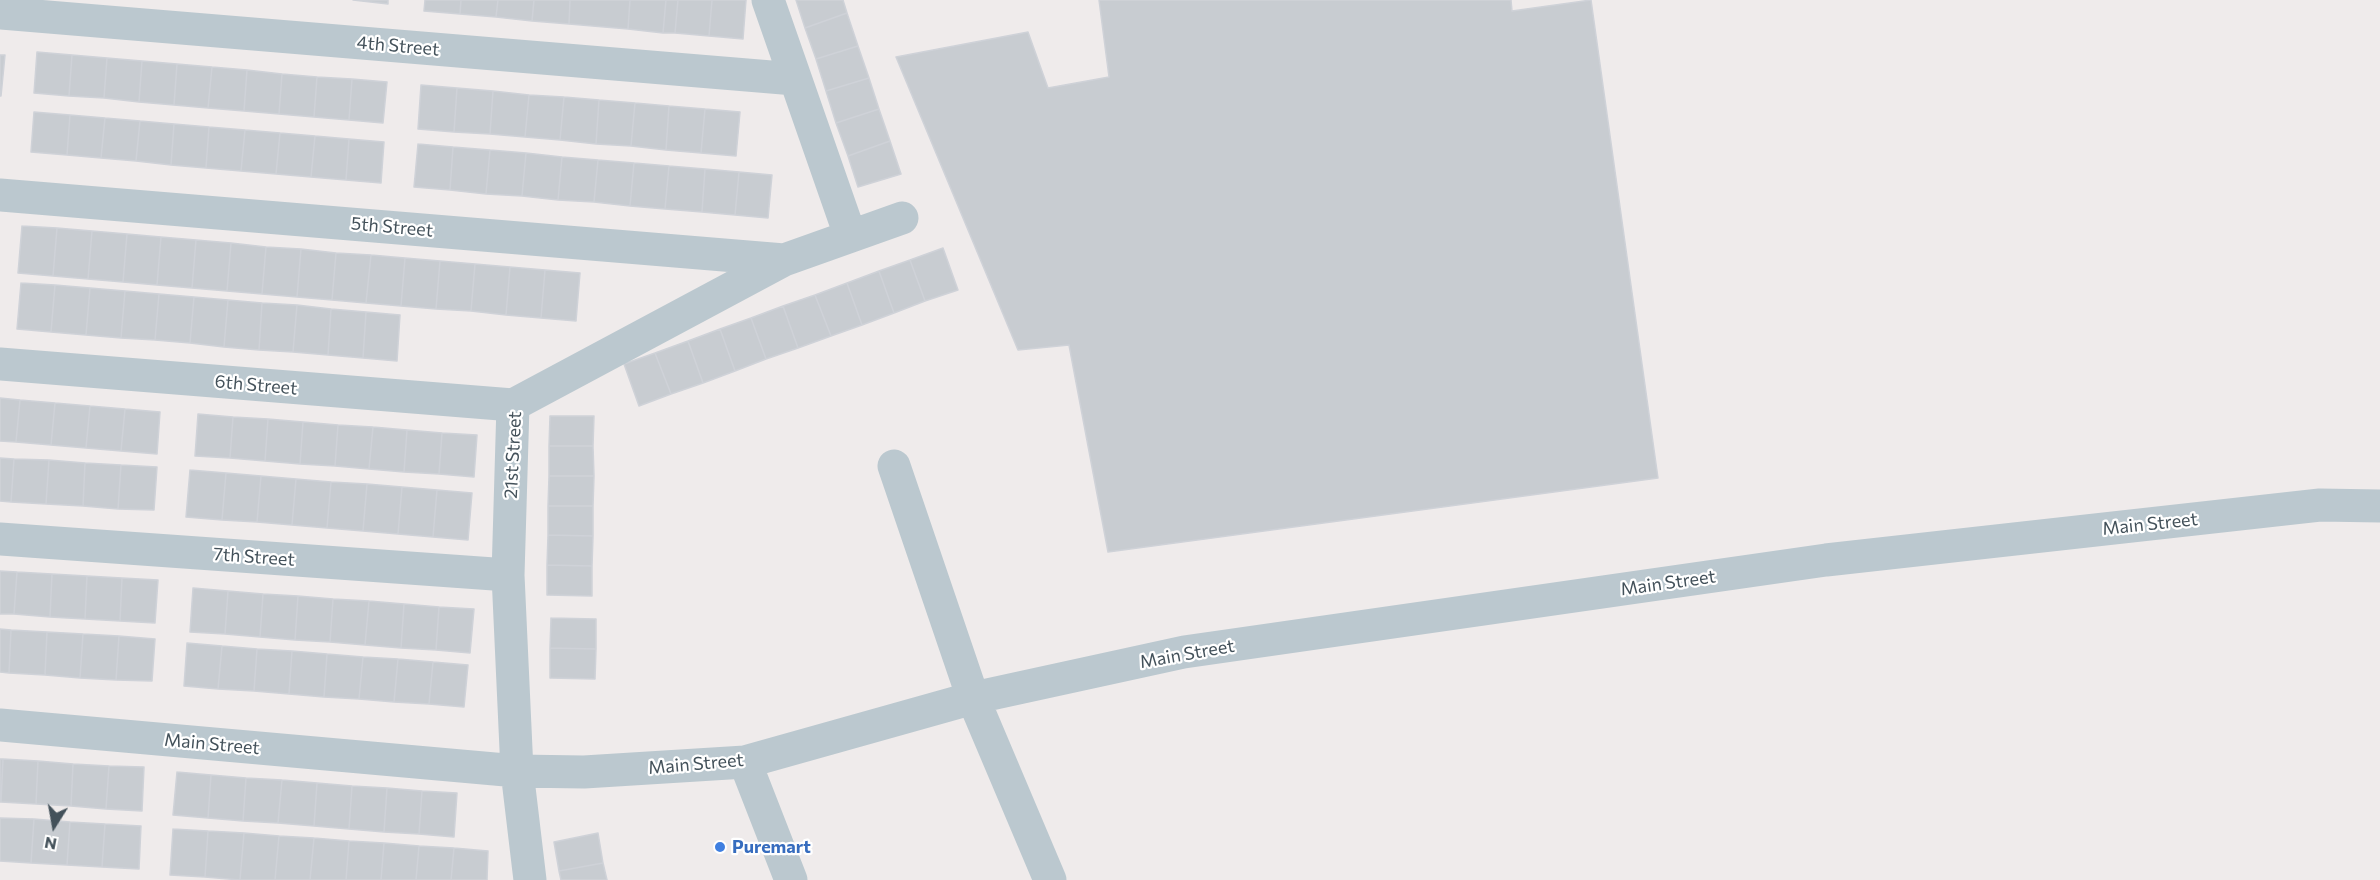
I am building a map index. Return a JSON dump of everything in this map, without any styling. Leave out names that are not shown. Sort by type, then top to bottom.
[{"type":"street","points":[[768,0],[850,235]]},
{"type":"street","name":"4th Street","points":[[0,13],[795,79]]},
{"type":"street","name":"5th Street","points":[[0,195],[784,260]]},
{"type":"street","name":"21st Street","points":[[530,880],[517,771],[508,575],[513,405],[784,260],[902,218]]},
{"type":"street","name":"6th Street","points":[[0,364],[513,405]]},
{"type":"street","points":[[894,466],[973,698],[1050,880]]},
{"type":"street","name":"Main Street","points":[[0,725],[517,771],[584,772],[745,762],[973,698],[1184,652],[1826,560],[2320,505],[2380,506]]},
{"type":"street","name":"7th Street","points":[[0,539],[508,575]]},
{"type":"street","points":[[745,762],[791,880]]},
{"type":"building","points":[[353,0],[388,0],[388,4]]},
{"type":"building","points":[[425,0],[461,0],[460,14],[424,11]]},
{"type":"building","points":[[461,0],[498,0],[496,17],[460,14]]},
{"type":"building","points":[[498,0],[534,0],[532,21],[496,17]]},
{"type":"building","points":[[534,0],[570,0],[569,24],[532,21]]},
{"type":"building","points":[[570,0],[630,0],[628,29],[569,24]]},
{"type":"building","points":[[630,0],[666,0],[663,33],[628,29]]},
{"type":"building","points":[[666,0],[678,0],[675,33],[663,33]]},
{"type":"building","points":[[678,0],[712,0],[709,36],[675,33]]},
{"type":"building","points":[[712,0],[746,0],[743,39],[709,36]]},
{"type":"building","points":[[796,0],[843,0],[847,13],[805,28]]},
{"type":"building","points":[[1099,0],[1511,0],[1512,11],[1591,0],[1658,478],[1108,552],[1069,345],[1018,350],[896,57],[1028,32],[1048,88],[1109,77]]},
{"type":"building","points":[[847,13],[858,46],[816,59],[805,28]]},
{"type":"building","points":[[858,46],[869,78],[826,91],[816,59]]},
{"type":"building","points":[[37,52],[72,55],[69,96],[34,93]]},
{"type":"building","points":[[0,55],[5,55],[1,96],[0,96]]},
{"type":"building","points":[[72,55],[107,58],[104,98],[69,96]]},
{"type":"building","points":[[107,58],[142,61],[139,102],[104,98]]},
{"type":"building","points":[[142,61],[177,64],[174,105],[139,102]]},
{"type":"building","points":[[177,64],[212,67],[208,108],[174,105]]},
{"type":"building","points":[[212,67],[247,70],[244,111],[208,108]]},
{"type":"building","points":[[247,70],[282,74],[279,114],[244,111]]},
{"type":"building","points":[[282,74],[317,77],[314,117],[279,114]]},
{"type":"building","points":[[317,77],[352,79],[349,120],[314,117]]},
{"type":"building","points":[[869,78],[879,109],[836,123],[826,91]]},
{"type":"building","points":[[352,79],[387,82],[383,123],[349,120]]},
{"type":"building","points":[[421,85],[457,88],[454,132],[418,129]]},
{"type":"building","points":[[457,88],[493,91],[490,134],[454,132]]},
{"type":"building","points":[[493,91],[529,95],[525,137],[490,134]]},
{"type":"building","points":[[529,95],[564,97],[560,140],[525,137]]},
{"type":"building","points":[[564,97],[599,100],[596,144],[560,140]]},
{"type":"building","points":[[599,100],[635,103],[631,146],[596,144]]},
{"type":"building","points":[[635,103],[669,106],[666,150],[631,146]]},
{"type":"building","points":[[669,106],[705,109],[701,153],[666,150]]},
{"type":"building","points":[[705,109],[740,112],[736,156],[701,153]]},
{"type":"building","points":[[879,109],[890,141],[848,156],[836,123]]},
{"type":"building","points":[[34,112],[70,115],[67,155],[31,152]]},
{"type":"building","points":[[70,115],[105,118],[101,158],[67,155]]},
{"type":"building","points":[[105,118],[140,121],[136,161],[101,158]]},
{"type":"building","points":[[140,121],[174,124],[171,165],[136,161]]},
{"type":"building","points":[[174,124],[209,127],[206,168],[171,165]]},
{"type":"building","points":[[209,127],[245,130],[241,171],[206,168]]},
{"type":"building","points":[[245,130],[280,133],[276,174],[241,171]]},
{"type":"building","points":[[280,133],[315,136],[311,177],[276,174]]},
{"type":"building","points":[[315,136],[349,139],[346,180],[311,177]]},
{"type":"building","points":[[349,139],[384,142],[381,183],[346,180]]},
{"type":"building","points":[[890,141],[901,174],[858,187],[848,156]]},
{"type":"building","points":[[418,144],[453,147],[450,190],[414,187]]},
{"type":"building","points":[[453,147],[490,150],[486,194],[450,190]]},
{"type":"building","points":[[490,150],[526,153],[522,196],[486,194]]},
{"type":"building","points":[[526,153],[562,157],[558,200],[522,196]]},
{"type":"building","points":[[562,157],[598,160],[594,202],[558,200]]},
{"type":"building","points":[[598,160],[634,163],[630,206],[594,202]]},
{"type":"building","points":[[634,163],[669,166],[665,209],[630,206]]},
{"type":"building","points":[[669,166],[705,169],[702,212],[665,209]]},
{"type":"building","points":[[705,169],[739,172],[735,215],[702,212]]},
{"type":"building","points":[[739,172],[772,175],[768,218],[735,215]]},
{"type":"building","points":[[22,226],[57,228],[53,276],[18,273]]},
{"type":"building","points":[[57,228],[92,231],[88,279],[53,276]]},
{"type":"building","points":[[92,231],[127,234],[123,282],[88,279]]},
{"type":"building","points":[[127,234],[161,237],[157,285],[123,282]]},
{"type":"building","points":[[161,237],[196,240],[192,288],[157,285]]},
{"type":"building","points":[[196,240],[231,243],[227,291],[192,288]]},
{"type":"building","points":[[231,243],[266,247],[262,294],[227,291]]},
{"type":"building","points":[[266,247],[301,249],[297,297],[262,294]]},
{"type":"building","points":[[943,248],[958,290],[925,301],[910,260]]},
{"type":"building","points":[[301,249],[336,253],[332,300],[297,297]]},
{"type":"building","points":[[336,253],[371,255],[366,303],[332,300]]},
{"type":"building","points":[[371,255],[405,258],[401,306],[366,303]]},
{"type":"building","points":[[405,258],[440,261],[436,309],[401,306]]},
{"type":"building","points":[[910,260],[925,301],[894,313],[879,271]]},
{"type":"building","points":[[440,261],[475,264],[471,311],[436,309]]},
{"type":"building","points":[[475,264],[510,267],[506,315],[471,311]]},
{"type":"building","points":[[510,267],[545,270],[541,318],[506,315]]},
{"type":"building","points":[[545,270],[580,273],[576,321],[541,318]]},
{"type":"building","points":[[879,271],[894,313],[862,325],[847,283]]},
{"type":"building","points":[[21,283],[55,285],[51,332],[17,329]]},
{"type":"building","points":[[847,283],[862,325],[831,336],[815,295]]},
{"type":"building","points":[[55,285],[90,288],[86,335],[51,332]]},
{"type":"building","points":[[90,288],[125,291],[121,338],[86,335]]},
{"type":"building","points":[[125,291],[159,294],[155,340],[121,338]]},
{"type":"building","points":[[159,294],[194,297],[190,343],[155,340]]},
{"type":"building","points":[[815,295],[831,336],[798,348],[783,306]]},
{"type":"building","points":[[194,297],[228,300],[224,347],[190,343]]},
{"type":"building","points":[[228,300],[262,303],[259,350],[224,347]]},
{"type":"building","points":[[262,303],[297,305],[293,352],[259,350]]},
{"type":"building","points":[[297,305],[331,309],[328,355],[293,352]]},
{"type":"building","points":[[783,306],[798,348],[766,359],[751,318]]},
{"type":"building","points":[[331,309],[366,312],[363,358],[328,355]]},
{"type":"building","points":[[366,312],[400,315],[397,361],[363,358]]},
{"type":"building","points":[[751,318],[766,359],[735,371],[720,329]]},
{"type":"building","points":[[720,329],[735,371],[703,383],[688,341]]},
{"type":"building","points":[[688,341],[703,383],[671,394],[655,353]]},
{"type":"building","points":[[655,353],[671,394],[639,406],[624,364]]},
{"type":"building","points":[[0,398],[20,400],[16,442],[0,441]]},
{"type":"building","points":[[20,400],[55,403],[51,445],[16,442]]},
{"type":"building","points":[[55,403],[90,406],[86,448],[51,445]]},
{"type":"building","points":[[90,406],[125,409],[121,451],[86,448]]},
{"type":"building","points":[[125,409],[160,412],[157,454],[121,451]]},
{"type":"building","points":[[198,414],[233,417],[230,458],[195,456]]},
{"type":"building","points":[[550,416],[594,416],[593,446],[549,446]]},
{"type":"building","points":[[233,417],[268,419],[265,461],[230,458]]},
{"type":"building","points":[[268,419],[303,422],[300,464],[265,461]]},
{"type":"building","points":[[303,422],[338,425],[335,466],[300,464]]},
{"type":"building","points":[[338,425],[373,427],[369,469],[335,466]]},
{"type":"building","points":[[373,427],[407,430],[404,472],[369,469]]},
{"type":"building","points":[[407,430],[442,433],[439,474],[404,472]]},
{"type":"building","points":[[442,433],[477,435],[474,477],[439,474]]},
{"type":"building","points":[[549,446],[593,446],[594,476],[549,476]]},
{"type":"building","points":[[0,458],[14,459],[11,502],[0,501]]},
{"type":"building","points":[[14,459],[49,460],[46,504],[11,502]]},
{"type":"building","points":[[49,460],[85,463],[83,506],[46,504]]},
{"type":"building","points":[[85,463],[121,465],[118,509],[83,506]]},
{"type":"building","points":[[121,465],[157,467],[154,510],[118,509]]},
{"type":"building","points":[[190,470],[226,473],[222,520],[186,517]]},
{"type":"building","points":[[226,473],[261,476],[257,522],[222,520]]},
{"type":"building","points":[[261,476],[296,479],[292,525],[257,522]]},
{"type":"building","points":[[549,476],[594,476],[593,506],[548,506]]},
{"type":"building","points":[[296,479],[331,482],[327,528],[292,525]]},
{"type":"building","points":[[331,482],[367,484],[363,531],[327,528]]},
{"type":"building","points":[[367,484],[402,487],[398,534],[363,531]]},
{"type":"building","points":[[402,487],[437,490],[433,537],[398,534]]},
{"type":"building","points":[[437,490],[472,493],[468,540],[433,537]]},
{"type":"building","points":[[548,506],[593,506],[593,536],[548,535]]},
{"type":"building","points":[[548,535],[593,536],[592,566],[547,565]]},
{"type":"building","points":[[547,565],[592,566],[592,596],[547,595]]},
{"type":"building","points":[[0,571],[17,572],[14,614],[0,614]]},
{"type":"building","points":[[17,572],[52,574],[50,617],[14,614]]},
{"type":"building","points":[[52,574],[87,576],[85,619],[50,617]]},
{"type":"building","points":[[87,576],[122,578],[120,621],[85,619]]},
{"type":"building","points":[[122,578],[158,580],[155,623],[120,621]]},
{"type":"building","points":[[193,588],[228,591],[225,634],[190,632]]},
{"type":"building","points":[[228,591],[263,594],[260,637],[225,634]]},
{"type":"building","points":[[263,594],[298,596],[295,640],[260,637]]},
{"type":"building","points":[[298,596],[333,599],[330,642],[295,640]]},
{"type":"building","points":[[333,599],[369,601],[365,645],[330,642]]},
{"type":"building","points":[[369,601],[404,604],[401,648],[365,645]]},
{"type":"building","points":[[404,604],[439,607],[436,650],[401,648]]},
{"type":"building","points":[[439,607],[474,609],[470,653],[436,650]]},
{"type":"building","points":[[551,618],[596,619],[596,649],[550,648]]},
{"type":"building","points":[[0,629],[11,630],[9,673],[0,672]]},
{"type":"building","points":[[11,630],[47,632],[45,675],[9,673]]},
{"type":"building","points":[[47,632],[83,634],[80,678],[45,675]]},
{"type":"building","points":[[83,634],[119,636],[116,680],[80,678]]},
{"type":"building","points":[[119,636],[155,639],[152,681],[116,680]]},
{"type":"building","points":[[187,643],[222,646],[218,689],[184,686]]},
{"type":"building","points":[[222,646],[257,649],[254,691],[218,689]]},
{"type":"building","points":[[550,648],[596,649],[595,679],[550,678]]},
{"type":"building","points":[[257,649],[292,651],[289,694],[254,691]]},
{"type":"building","points":[[292,651],[327,654],[324,697],[289,694]]},
{"type":"building","points":[[327,654],[363,657],[359,699],[324,697]]},
{"type":"building","points":[[363,657],[398,659],[394,702],[359,699]]},
{"type":"building","points":[[398,659],[433,662],[429,704],[394,702]]},
{"type":"building","points":[[433,662],[468,665],[464,707],[429,704]]},
{"type":"building","points":[[0,759],[3,759],[1,802],[0,802]]},
{"type":"building","points":[[3,759],[38,761],[36,804],[1,802]]},
{"type":"building","points":[[38,761],[73,764],[71,806],[36,804]]},
{"type":"building","points":[[73,764],[109,766],[106,809],[71,806]]},
{"type":"building","points":[[109,766],[144,767],[142,811],[106,809]]},
{"type":"building","points":[[177,772],[211,775],[208,818],[173,815]]},
{"type":"building","points":[[211,775],[246,778],[243,821],[208,818]]},
{"type":"building","points":[[246,778],[282,780],[278,823],[243,821]]},
{"type":"building","points":[[282,780],[317,783],[314,826],[278,823]]},
{"type":"building","points":[[317,783],[352,786],[349,829],[314,826]]},
{"type":"building","points":[[352,786],[387,788],[384,832],[349,829]]},
{"type":"building","points":[[387,788],[422,791],[419,834],[384,832]]},
{"type":"building","points":[[422,791],[457,793],[454,837],[419,834]]},
{"type":"building","points":[[0,818],[34,819],[31,863],[0,861]]},
{"type":"building","points":[[34,819],[70,822],[67,865],[31,863]]},
{"type":"building","points":[[70,822],[105,824],[102,867],[67,865]]},
{"type":"building","points":[[105,824],[141,826],[139,869],[102,867]]},
{"type":"building","points":[[173,829],[208,831],[205,877],[170,875]]},
{"type":"building","points":[[208,831],[244,833],[240,880],[205,877]]},
{"type":"building","points":[[244,833],[279,836],[275,880],[240,880]]},
{"type":"building","points":[[598,833],[603,863],[559,871],[554,842]]},
{"type":"building","points":[[279,836],[314,838],[310,880],[275,880]]},
{"type":"building","points":[[314,838],[349,841],[346,880],[310,880]]},
{"type":"building","points":[[349,841],[384,843],[381,880],[346,880]]},
{"type":"building","points":[[384,843],[419,846],[416,880],[381,880]]},
{"type":"building","points":[[419,846],[454,848],[451,880],[416,880]]},
{"type":"building","points":[[454,848],[488,851],[487,880],[451,880]]},
{"type":"building","points":[[603,863],[607,880],[561,880],[559,871]]},
{"type":"place","name":"Puremart","points":[[720,847]]}]
